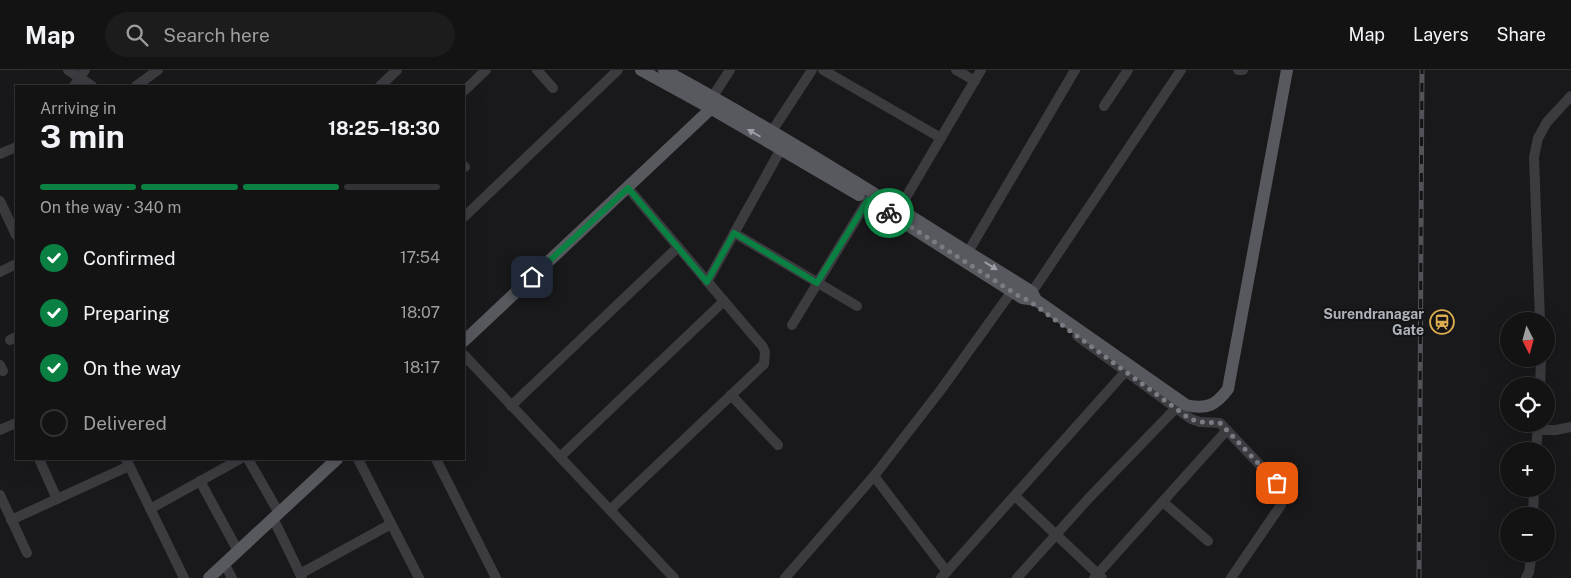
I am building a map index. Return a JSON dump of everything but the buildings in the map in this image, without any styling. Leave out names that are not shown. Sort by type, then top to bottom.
[{"type":"main road","points":[[642,70],[715,102],[772,131],[968,252],[1181,407],[1196,408],[1209,406],[1219,400],[1228,389],[1288,70]]},
{"type":"main road","points":[[664,70],[715,102],[782,149],[868,200],[1022,298],[1032,297]]},
{"type":"main road","points":[[465,340],[628,188],[715,102]]},
{"type":"main road","points":[[209,578],[336,460]]},
{"type":"street","points":[[68,70],[90,85]]},
{"type":"street","points":[[150,83],[158,70]]},
{"type":"street","points":[[381,85],[397,70]]},
{"type":"street","points":[[465,90],[486,70]]},
{"type":"street","points":[[537,70],[553,88]]},
{"type":"street","points":[[465,216],[618,70]]},
{"type":"street","points":[[715,102],[730,70]]},
{"type":"street","points":[[772,131],[812,70]]},
{"type":"street","points":[[823,70],[941,138]]},
{"type":"street","points":[[956,70],[975,81]]},
{"type":"street","points":[[899,209],[981,70]]},
{"type":"street","points":[[968,252],[1075,70]]},
{"type":"street","points":[[1104,106],[1128,70]]},
{"type":"street","points":[[1181,70],[1032,297],[1125,372],[1181,407],[1190,419],[1200,422],[1220,423],[1277,483],[1282,498],[1281,505],[1231,578]]},
{"type":"street","points":[[1238,70],[1243,70]]},
{"type":"street","points":[[1540,312],[1534,157],[1538,138],[1542,130],[1571,96]]},
{"type":"street","points":[[0,154],[15,146]]},
{"type":"street","points":[[707,282],[782,149]]},
{"type":"street","points":[[610,510],[764,364],[765,352],[628,188]]},
{"type":"street","points":[[792,325],[868,200]]},
{"type":"street","points":[[0,202],[15,233]]},
{"type":"street","points":[[734,233],[857,306]]},
{"type":"street","points":[[511,406],[678,247]]},
{"type":"street","points":[[0,272],[15,264]]},
{"type":"street","points":[[785,578],[874,476],[940,392],[1012,291]]},
{"type":"street","points":[[560,457],[724,301]]},
{"type":"street","points":[[465,356],[674,578]]},
{"type":"street","points":[[874,476],[944,575],[1125,372]]},
{"type":"street","points":[[731,395],[778,445]]},
{"type":"street","points":[[1017,578],[1088,499],[1181,407]]},
{"type":"street","points":[[0,430],[15,423]]},
{"type":"street","points":[[1555,430],[1571,427]]},
{"type":"street","points":[[1015,496],[1098,577],[1228,430]]},
{"type":"street","points":[[38,460],[57,499]]},
{"type":"street","points":[[150,509],[238,460]]},
{"type":"street","points":[[248,460],[276,516],[301,576],[391,524]]},
{"type":"street","points":[[359,460],[419,578]]},
{"type":"street","points":[[437,460],[496,578]]},
{"type":"street","points":[[11,520],[57,499],[127,462],[184,578]]},
{"type":"street","points":[[200,481],[238,551]]},
{"type":"street","points":[[0,496],[27,553]]},
{"type":"street","points":[[1163,502],[1208,541]]},
{"type":"street","points":[[1526,578],[1531,562]]},
{"type":"street","points":[[224,563],[232,578]]},
{"type":"railway","points":[[1419,578],[1422,70]]},
{"type":"way so far","points":[[889,213],[1028,300],[1190,419],[1200,422],[1220,423],[1277,483]]},
{"type":"place","name":"Surendranagar Gate","points":[[1442,322]]},
{"type":"route","points":[[532,277],[628,188],[707,282],[734,233],[817,283],[868,200],[889,213]]}]
